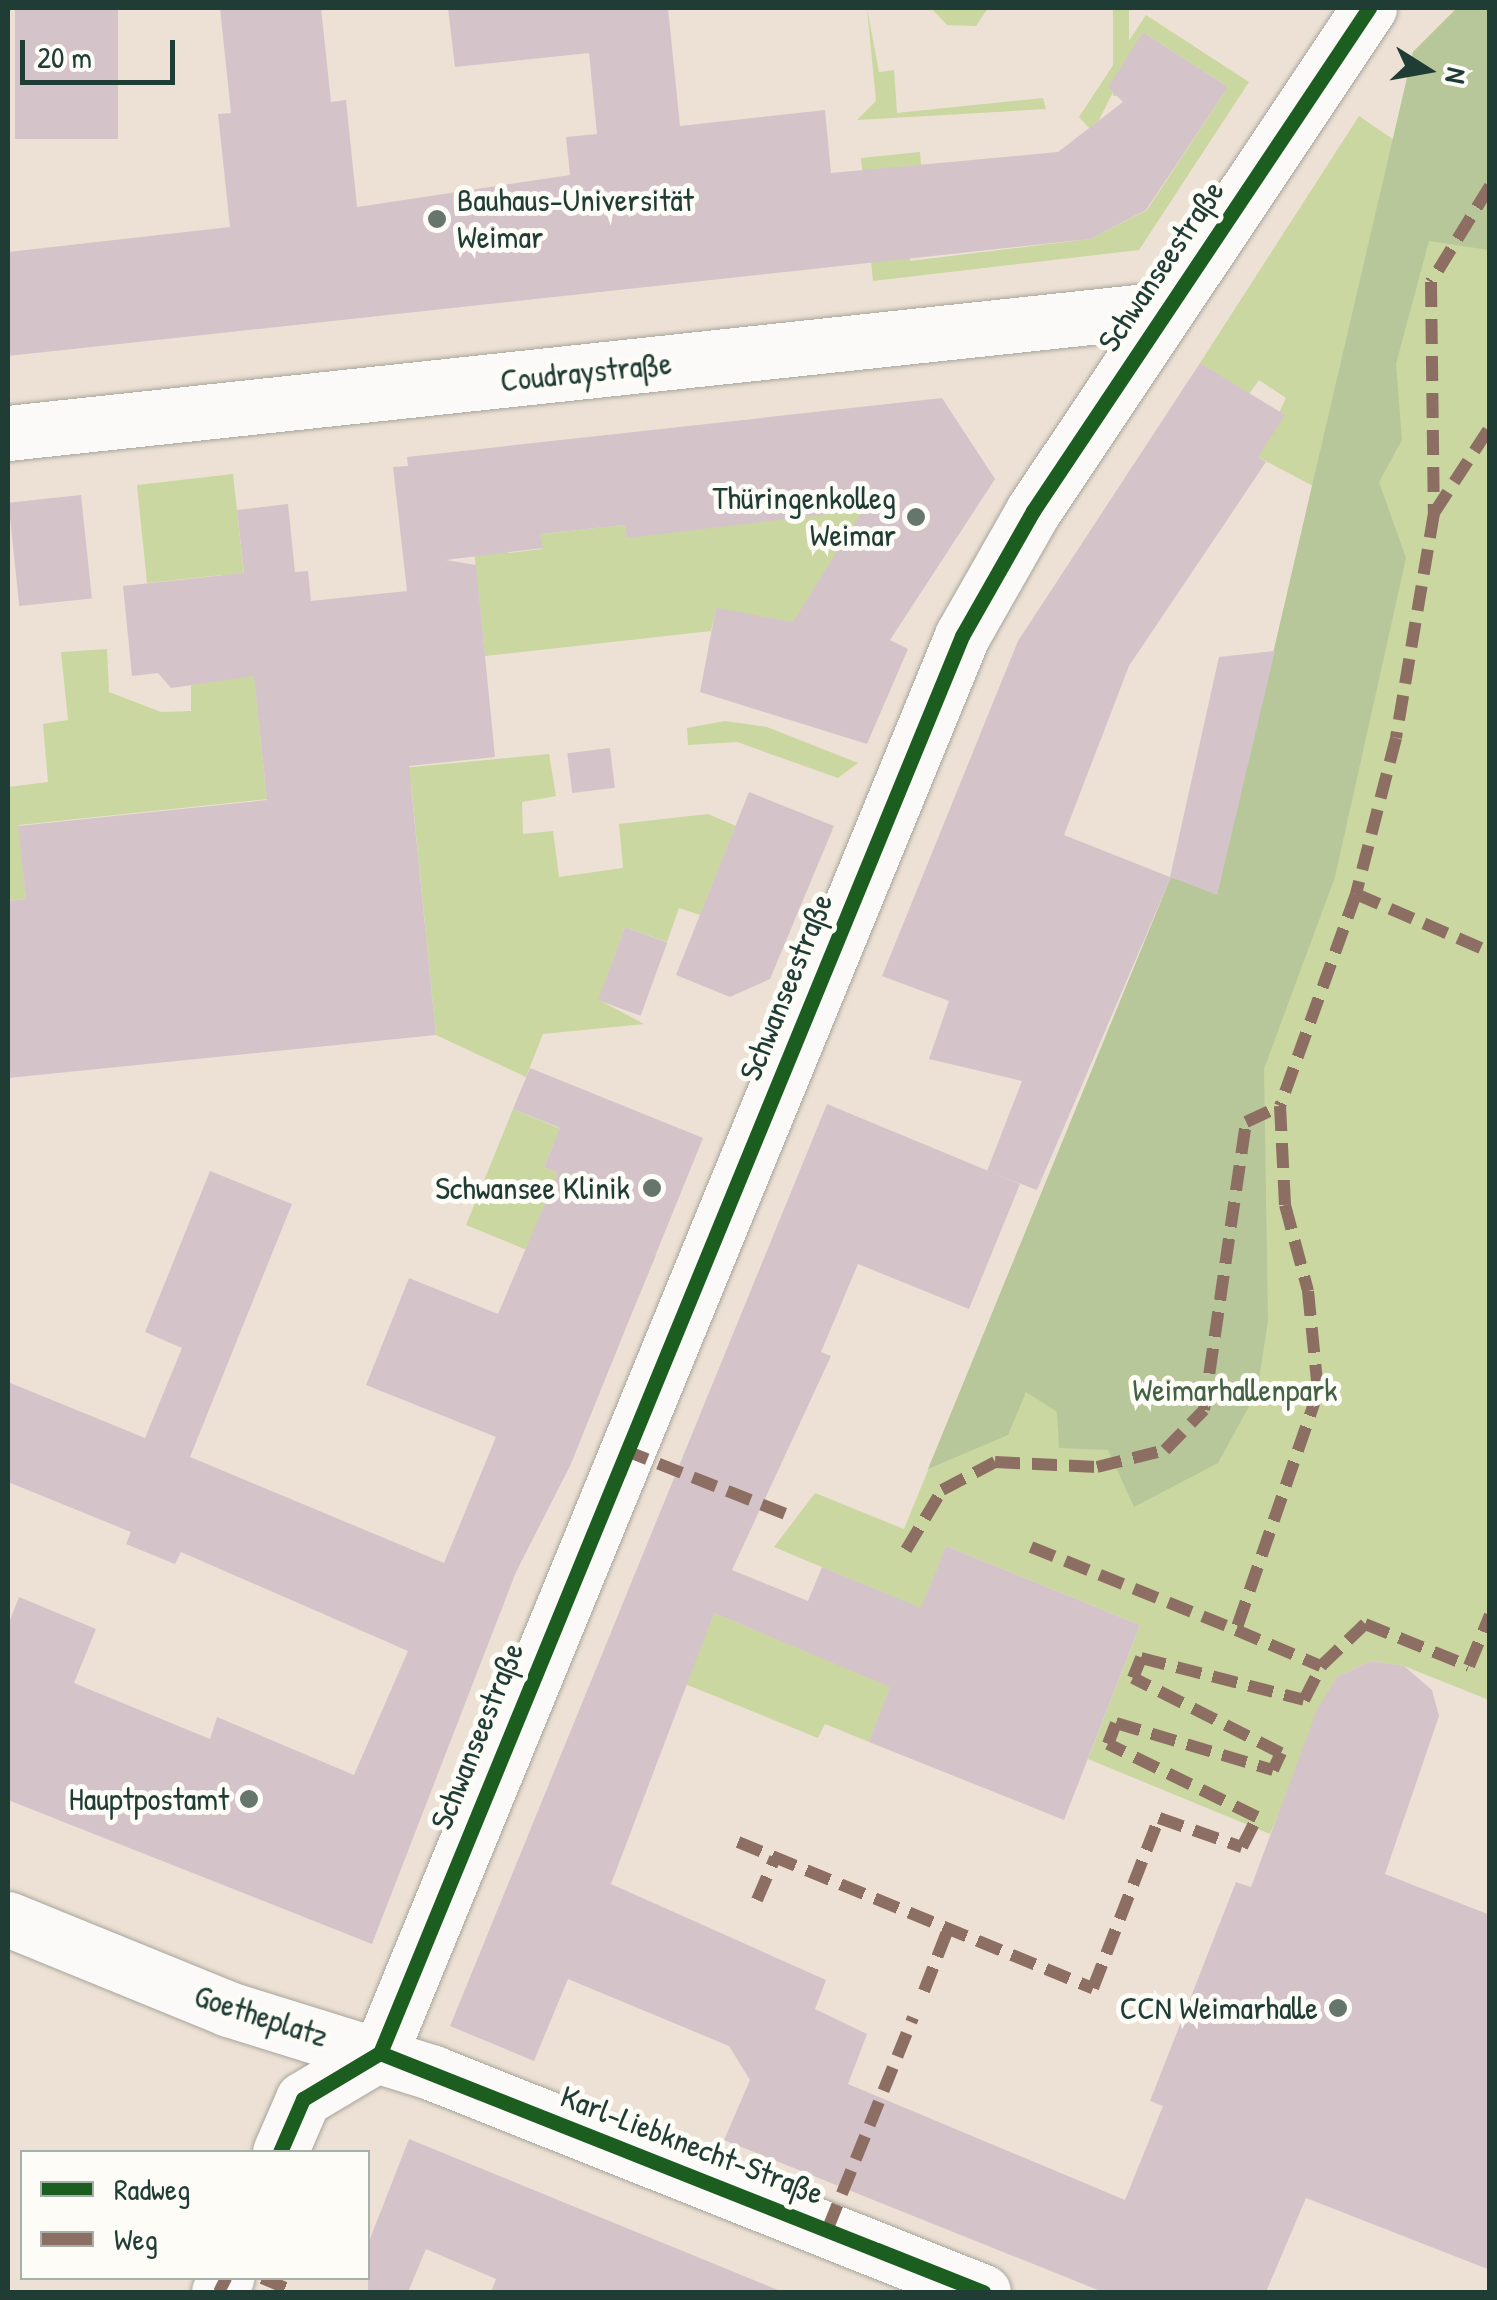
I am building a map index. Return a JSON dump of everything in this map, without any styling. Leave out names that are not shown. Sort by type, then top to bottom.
[{"type":"street","name":"Schwanseestraße","points":[[380,2053],[962,636],[1164,309],[1369,8]]},
{"type":"street","name":"Coudraystraße","points":[[8,433],[1164,309]]},
{"type":"street","name":"Goetheplatz","points":[[8,1919],[228,2010],[380,2053]]},
{"type":"street","name":"Goetheplatz","points":[[281,2150],[303,2099],[380,2053]]},
{"type":"street","name":"Karl-Liebknecht-Straße","points":[[380,2053],[983,2292]]},
{"type":"green space","points":[[867,8],[879,72],[894,70],[897,113],[1043,98],[1046,109],[857,120],[876,101]]},
{"type":"green space","points":[[931,8],[988,8],[976,26],[947,25]]},
{"type":"green space","points":[[1113,8],[1129,8],[1129,96],[1113,96]]},
{"type":"green space","name":"Weimarhallenpark","points":[[1457,8],[1489,8],[1489,1700],[1404,1666],[1370,1661],[1337,1677],[1270,1834],[1088,1759],[1140,1625],[946,1546],[869,1742],[825,1724],[818,1738],[685,1684],[714,1613],[846,1668],[879,1591],[774,1547],[815,1493],[904,1529],[1171,877],[1217,894],[1315,487],[1258,457],[1286,398],[1259,380],[1249,394],[1200,363],[1359,116],[1397,142],[1413,52]]},
{"type":"green space","points":[[1457,8],[1489,8],[1489,250],[1429,241],[1396,364],[1402,440],[1379,482],[1406,558],[1335,877],[1264,1069],[1268,1321],[1257,1392],[1218,1463],[1134,1507],[1108,1450],[1059,1448],[1057,1412],[1026,1392],[1008,1435],[928,1469],[1171,877],[1217,894],[1413,52]]},
{"type":"green space","points":[[1146,15],[1249,82],[1139,250],[873,281],[861,158],[920,152],[921,165],[899,167],[910,261],[1090,239],[1147,210],[1228,87],[1143,32],[1093,132],[1079,117]]},
{"type":"green space","points":[[233,474],[247,603],[222,575],[147,583],[137,485]]},
{"type":"green space","points":[[854,501],[863,521],[796,623],[716,609],[711,631],[485,656],[473,542],[505,538],[508,553],[542,549],[540,534],[625,525],[627,538]]},
{"type":"green space","points":[[107,649],[109,692],[161,712],[191,711],[191,685],[253,663],[265,781],[549,754],[556,796],[522,802],[523,834],[553,831],[559,877],[623,868],[619,824],[708,814],[736,826],[700,915],[679,908],[667,942],[625,927],[599,1000],[644,1024],[543,1034],[526,1077],[436,1035],[411,784],[19,825],[26,899],[8,901],[8,787],[48,782],[43,724],[68,720],[61,652]]},
{"type":"green space","points":[[725,721],[767,727],[858,763],[838,778],[737,742],[688,745],[687,728]]},
{"type":"green space","points":[[513,1109],[575,1135],[570,1148],[554,1143],[544,1167],[558,1173],[543,1210],[656,1255],[639,1296],[466,1225]]},
{"type":"building","points":[[15,8],[118,8],[118,139],[15,139]]},
{"type":"building","points":[[220,8],[321,8],[331,102],[346,100],[357,207],[570,175],[566,137],[597,134],[589,53],[455,67],[448,8],[668,8],[680,126],[825,110],[831,173],[1058,152],[1123,102],[1108,87],[1143,32],[1228,87],[1146,210],[1090,239],[8,356],[8,252],[230,227],[218,114],[231,113]]},
{"type":"building","points":[[1200,363],[1285,415],[1258,457],[1266,462],[1129,666],[1064,835],[1170,877],[1219,657],[1275,651],[1217,895],[1171,877],[1037,1190],[987,1171],[1022,1081],[929,1059],[949,1001],[882,976],[1018,641]]},
{"type":"building","points":[[942,398],[995,479],[890,640],[908,649],[867,744],[700,692],[716,608],[793,622],[863,510],[627,538],[625,525],[540,534],[543,548],[446,560],[476,565],[495,757],[409,766],[436,1035],[8,1078],[8,901],[26,899],[18,826],[267,800],[254,676],[171,688],[158,673],[132,676],[123,586],[244,573],[237,510],[288,504],[295,572],[308,571],[311,601],[407,591],[393,467],[408,466],[407,457]]},
{"type":"building","points":[[81,495],[92,598],[19,606],[8,503]]},
{"type":"building","points":[[610,748],[615,788],[572,793],[567,753]]},
{"type":"building","points":[[749,792],[834,826],[770,979],[730,997],[676,975]]},
{"type":"building","points":[[625,927],[667,942],[641,1016],[598,1000]]},
{"type":"building","points":[[530,1068],[703,1138],[570,1466],[516,1572],[372,1944],[8,1800],[8,1625],[19,1597],[96,1629],[74,1683],[210,1739],[217,1717],[354,1775],[408,1651],[181,1552],[175,1564],[126,1544],[131,1532],[8,1482],[8,1382],[145,1438],[182,1348],[145,1332],[210,1171],[292,1204],[190,1457],[444,1563],[496,1437],[366,1385],[409,1278],[498,1314],[558,1173],[544,1167],[560,1128],[513,1109]]},
{"type":"building","points":[[827,1104],[1020,1184],[969,1309],[858,1264],[821,1352],[831,1356],[732,1570],[808,1601],[822,1567],[921,1608],[946,1546],[1140,1625],[1064,1820],[869,1742],[890,1687],[714,1613],[611,1884],[826,1980],[815,2009],[867,2034],[848,2084],[1125,2200],[1163,2106],[1150,2101],[1236,1882],[1251,1887],[1317,1710],[1337,1677],[1370,1661],[1404,1666],[1432,1690],[1439,1716],[1385,1874],[1490,1915],[1490,2270],[1306,2198],[1266,2292],[1103,2292],[724,2140],[750,2080],[729,2046],[568,1979],[534,2061],[450,2026]]},
{"type":"building","points":[[409,2139],[778,2292],[491,2292],[496,2279],[426,2249],[408,2292],[368,2292],[370,2239]]},
{"type":"marked path","points":[[1490,186],[1431,282],[1434,513],[1396,738],[1356,894],[1280,1106],[1285,1205],[1308,1291],[1318,1392],[1236,1630],[1321,1666],[1365,1624],[1469,1666],[1490,1615]]},
{"type":"marked path","points":[[1434,513],[1490,427]]},
{"type":"marked path","points":[[1356,894],[1490,952]]},
{"type":"marked path","points":[[906,1550],[942,1490],[995,1462],[1097,1467],[1165,1450],[1204,1410],[1246,1122],[1280,1106]]},
{"type":"marked path","points":[[624,1450],[796,1518]]},
{"type":"marked path","points":[[1031,1547],[1236,1630]]},
{"type":"marked path","points":[[738,1842],[1093,1988],[1159,1818],[1242,1847],[1257,1817],[1108,1744],[1116,1723],[1273,1770],[1281,1753],[1133,1678],[1141,1658],[1304,1700],[1321,1666]]},
{"type":"marked path","points":[[757,1900],[775,1858]]},
{"type":"marked path","points":[[924,1991],[948,1929]]},
{"type":"marked path","points":[[828,2228],[913,2018]]},
{"type":"marked path","points":[[219,2292],[225,2280]]},
{"type":"marked path","points":[[267,2280],[295,2292]]},
{"type":"cycle path","points":[[380,2053],[962,636],[1033,511],[1369,8]]},
{"type":"cycle path","points":[[380,2053],[983,2292]]},
{"type":"cycle path","points":[[281,2150],[303,2099],[380,2053]]},
{"type":"place","name":"Bauhaus-Universität Weimar","points":[[437,219]]},
{"type":"place","name":"Thüringenkolleg Weimar","points":[[916,517]]},
{"type":"place","name":"Schwansee Klinik","points":[[652,1188]]},
{"type":"place","name":"Hauptpostamt","points":[[249,1799]]},
{"type":"place","name":"CCN Weimarhalle","points":[[1338,2008]]}]
